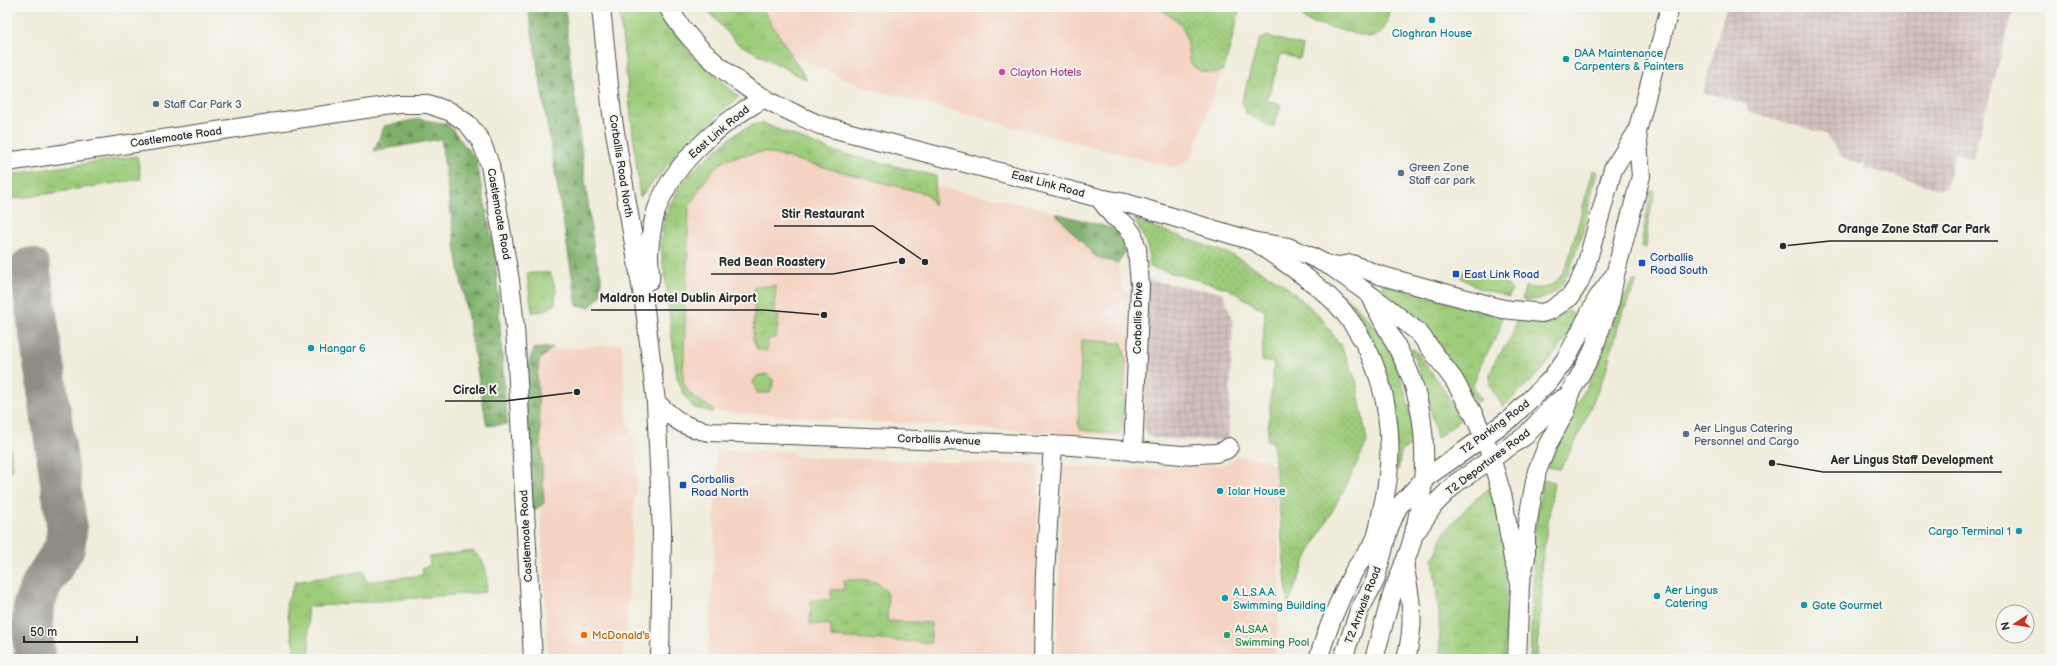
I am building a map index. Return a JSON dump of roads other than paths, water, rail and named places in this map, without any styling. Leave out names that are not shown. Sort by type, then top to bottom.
[{"type":"street","name":"Corballis Road North","points":[[601,7],[612,114],[645,309],[656,402],[662,531],[660,659]]},
{"type":"street","name":"East Link Road","points":[[668,7],[693,40],[712,58],[750,89],[820,125],[1099,198],[1126,203],[1256,242],[1288,247],[1332,267],[1418,333],[1434,353],[1469,405],[1483,437]]},
{"type":"street","points":[[1332,267],[1352,264],[1379,275],[1508,310],[1542,313],[1551,310],[1570,297],[1579,283],[1586,266],[1614,169],[1637,132],[1670,7]]},
{"type":"street","name":"East Link Road","points":[[645,309],[651,272],[650,242],[653,221],[659,203],[668,185],[674,175],[697,148],[735,116],[766,98]]},
{"type":"street","name":"Castlemoate Road","points":[[7,162],[399,104],[428,104],[451,112],[468,124],[481,141],[490,165],[510,281],[533,659]]},
{"type":"street","points":[[1517,659],[1520,583],[1526,558],[1526,535],[1537,471],[1548,444],[1566,411],[1568,396],[1592,353],[1608,310],[1615,274],[1641,176],[1637,132]]},
{"type":"street","name":"Corballis Drive","points":[[1099,198],[1113,216],[1126,225],[1133,235],[1137,249],[1140,286],[1133,452]]},
{"type":"street","name":"T2 Arrivals Road","points":[[1256,242],[1286,265],[1306,277],[1331,298],[1349,318],[1361,337],[1373,361],[1380,381],[1389,425],[1389,477],[1374,541],[1352,576],[1335,611],[1318,659]]},
{"type":"street","name":"T2 Parking Road","points":[[1398,507],[1424,480],[1511,418],[1551,379],[1567,358],[1597,299],[1615,274]]},
{"type":"street","points":[[1371,296],[1379,315],[1404,360],[1415,389],[1424,439],[1424,480],[1412,541],[1393,592],[1374,659]]},
{"type":"street","name":"T2 Departures Road","points":[[1412,541],[1422,521],[1446,492],[1525,436],[1557,402],[1568,396]]},
{"type":"street","name":"Corballis Avenue","points":[[656,402],[676,420],[687,427],[709,432],[1085,446],[1133,452],[1182,455],[1209,453],[1226,450],[1229,447]]},
{"type":"street","points":[[1483,437],[1492,458],[1506,510],[1513,559],[1520,583]]},
{"type":"street","points":[[1043,659],[1045,573],[1053,445]]},
{"type":"street","name":"T2 Arrivals Road","points":[[1343,659],[1359,611],[1375,581],[1389,528],[1398,507]]},
{"type":"street","points":[[1404,564],[1413,613],[1412,631],[1406,659]]},
{"type":"place","name":"Cloghran House","points":[[1432,20]]},
{"type":"place","name":"DAA Maintenance Carpenters & Painters","points":[[1566,59]]},
{"type":"place","name":"Clayton Hotels","points":[[1002,72]]},
{"type":"place","name":"Staff Car Park 3","points":[[156,104]]},
{"type":"place","name":"Green Zone Staff car park","points":[[1401,173]]},
{"type":"place","name":"Orange Zone Staff Car Park","points":[[1783,246]]},
{"type":"place","name":"Red Bean Roastery","points":[[902,261]]},
{"type":"place","name":"Stir Restaurant","points":[[925,262]]},
{"type":"place","name":"Corballis Road South","points":[[1642,263]]},
{"type":"place","name":"East Link Road","points":[[1456,274]]},
{"type":"place","name":"Maldron Hotel Dublin Airport","points":[[824,315]]},
{"type":"place","name":"Hangar 6","points":[[311,348]]},
{"type":"place","name":"Circle K","points":[[577,392]]},
{"type":"place","name":"Aer Lingus Catering Personnel and Cargo","points":[[1686,434]]},
{"type":"place","name":"Aer Lingus Staff Development","points":[[1772,463]]},
{"type":"place","name":"Corballis Road North","points":[[683,485]]},
{"type":"place","name":"Iolar House","points":[[1220,491]]},
{"type":"place","name":"Cargo Terminal 1","points":[[2019,531]]},
{"type":"place","name":"Aer Lingus Catering","points":[[1657,596]]},
{"type":"place","name":"A.L.S.A.A. Swimming Building","points":[[1225,598]]},
{"type":"place","name":"Gate Gourmet","points":[[1804,605]]},
{"type":"place","name":"McDonald's","points":[[584,635]]},
{"type":"place","name":"ALSAA Swimming Pool","points":[[1227,635]]}]
